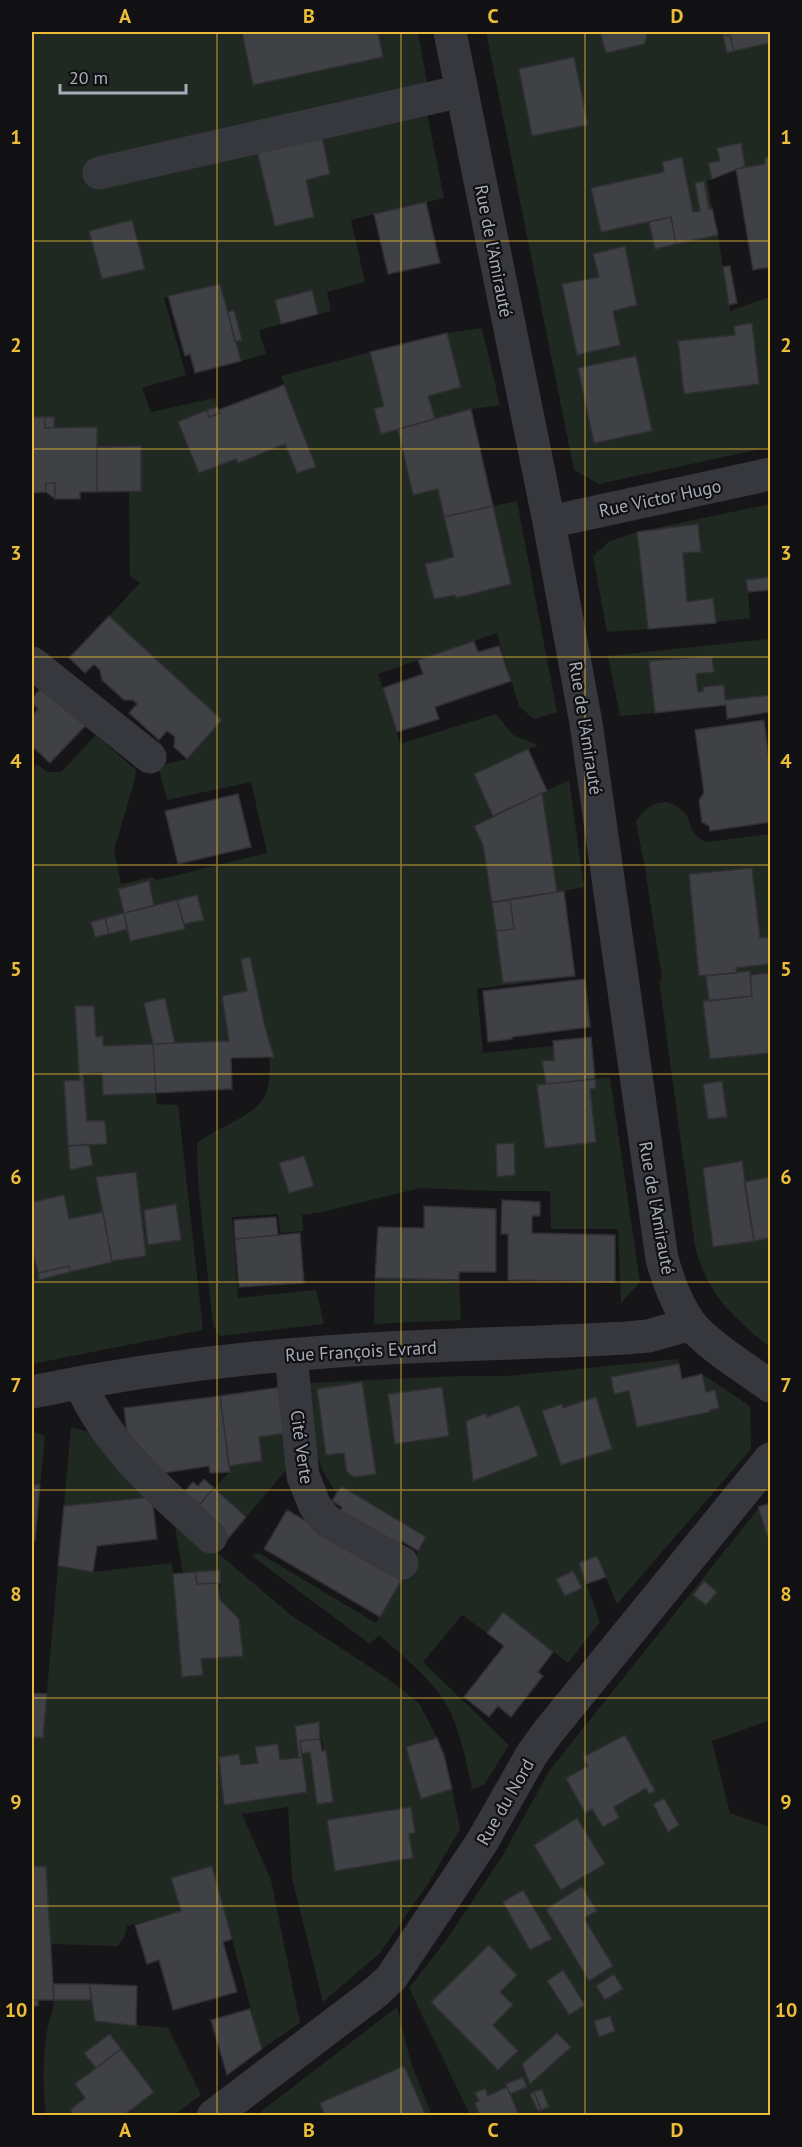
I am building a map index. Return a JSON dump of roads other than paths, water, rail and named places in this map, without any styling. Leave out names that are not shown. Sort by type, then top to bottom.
[{"type":"street","name":"Rue de l'Amirauté","points":[[450,32],[549,522],[586,723],[662,1259],[667,1278],[691,1324],[735,1362],[771,1386]]},
{"type":"street","points":[[99,173],[462,91]]},
{"type":"street","name":"Rue Victor Hugo","points":[[549,522],[771,474]]},
{"type":"street","points":[[32,663],[150,757]]},
{"type":"street","name":"Rue François Evrard","points":[[32,1392],[190,1366],[291,1354],[626,1338],[648,1336],[691,1324]]},
{"type":"street","name":"Cité Verte","points":[[291,1354],[303,1476],[315,1506],[327,1521],[402,1563]]},
{"type":"street","points":[[80,1383],[97,1418],[127,1457],[152,1485],[211,1537]]},
{"type":"street","name":"Rue du Nord","points":[[213,2115],[376,1992],[391,1978],[482,1842],[532,1755],[548,1732],[771,1459]]}]
